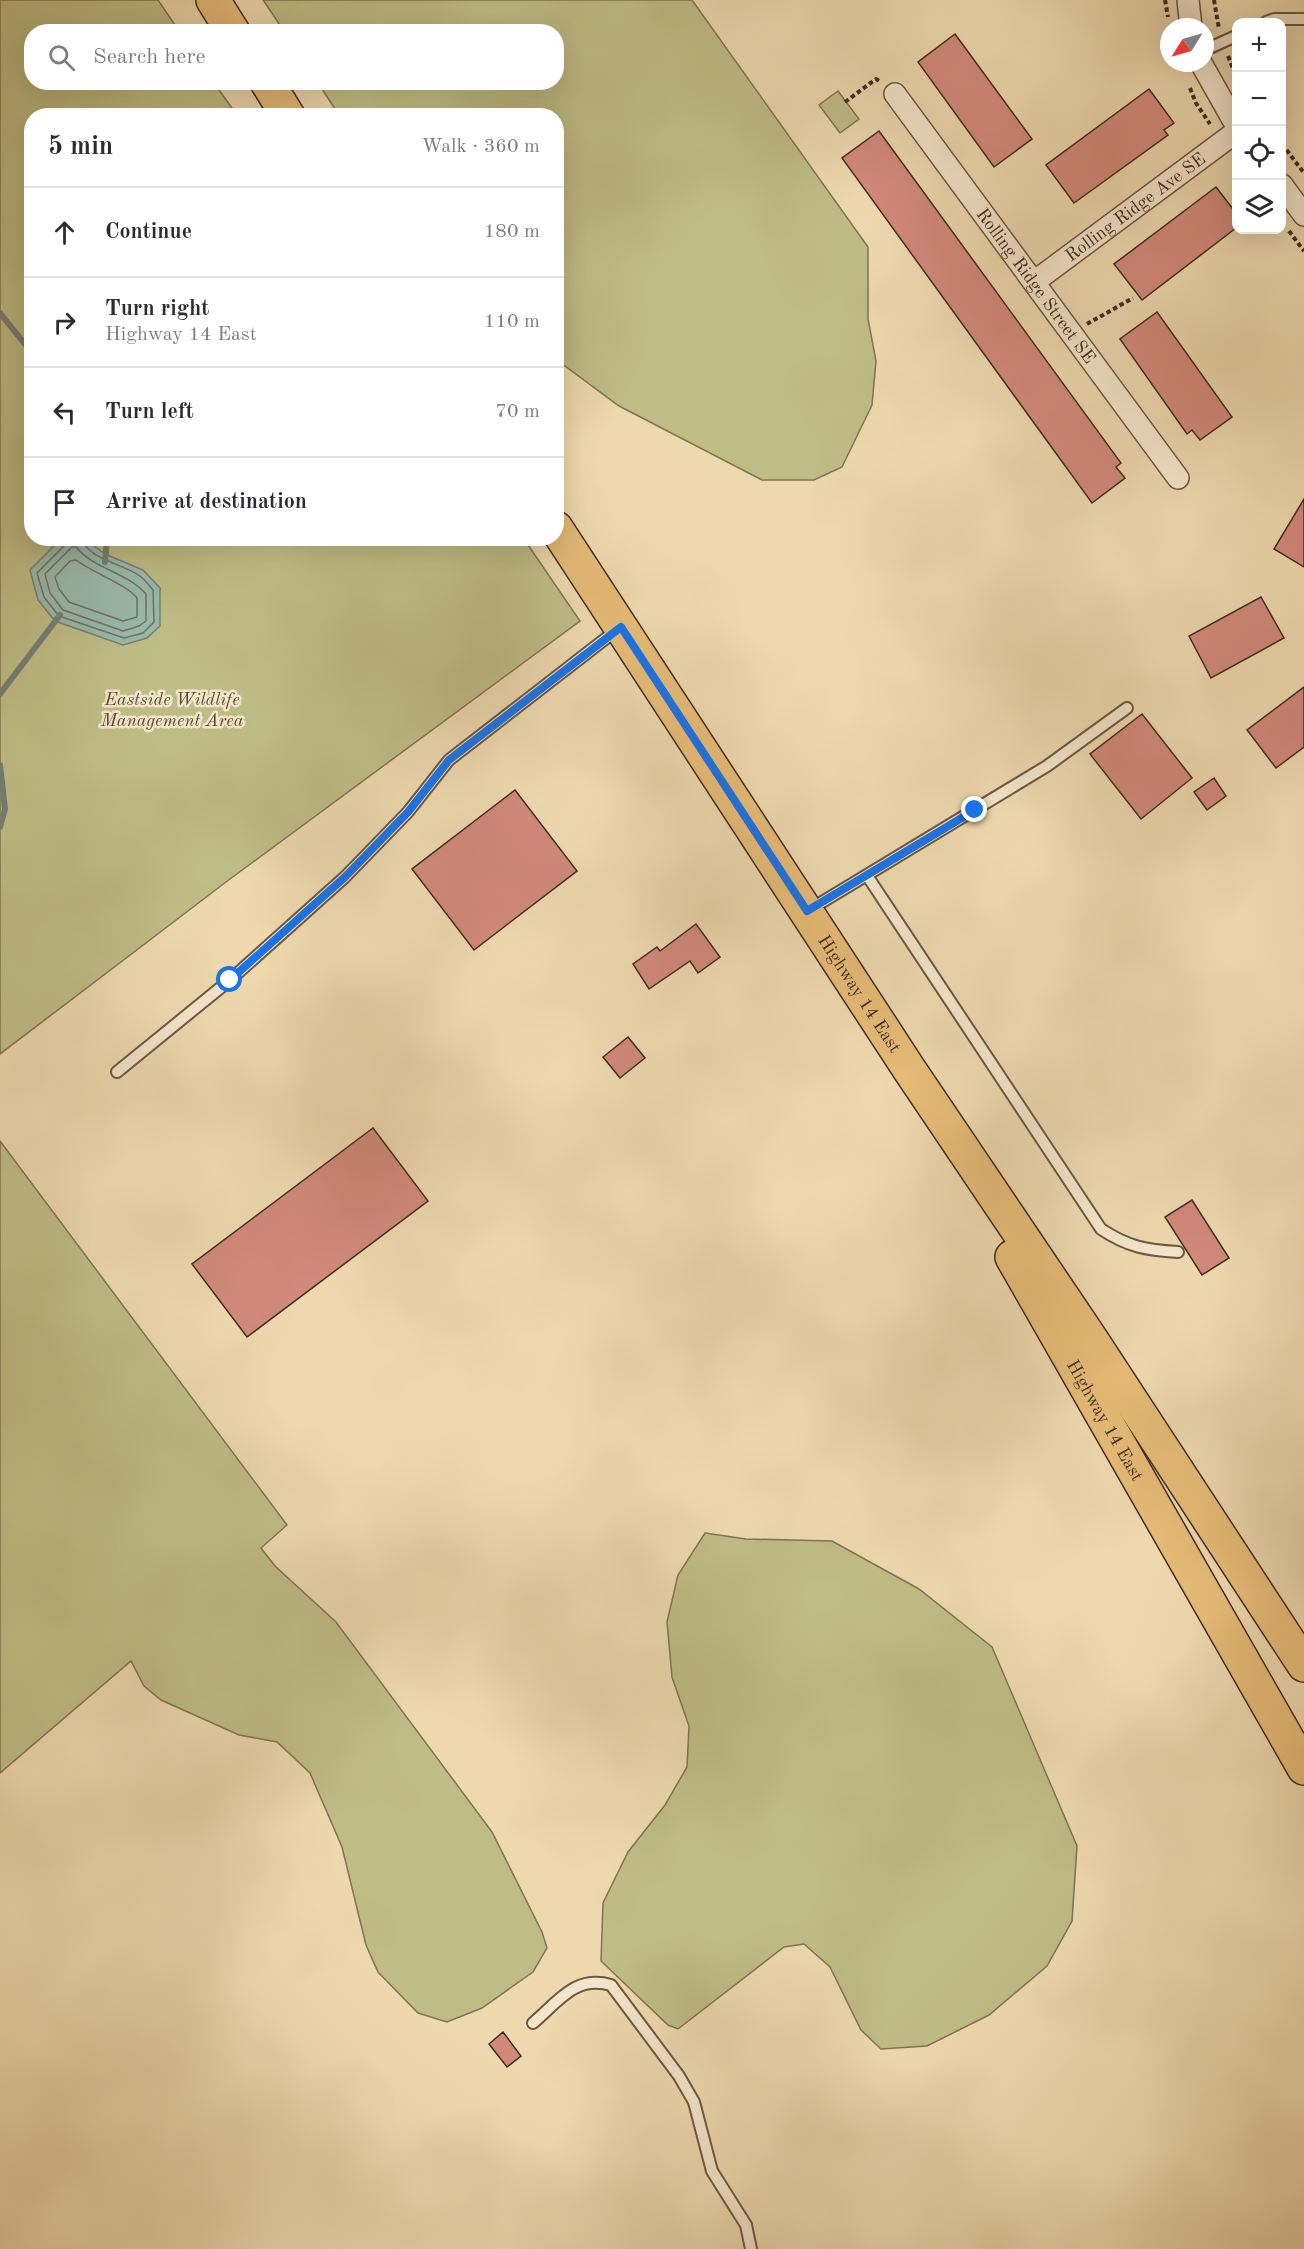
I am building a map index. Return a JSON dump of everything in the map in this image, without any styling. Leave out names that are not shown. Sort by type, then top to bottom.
[{"type":"main road","points":[[213,0],[228,24]]},
{"type":"main road","points":[[272,90],[283,108]]},
{"type":"main road","name":"Highway 14 East","points":[[564,540],[909,1069],[1091,1339],[1304,1665]]},
{"type":"main road","name":"Highway 14 East","points":[[909,1069],[989,1217],[1304,1768]]},
{"type":"street","points":[[1188,0],[1190,18]]},
{"type":"street","points":[[1206,72],[1232,118]]},
{"type":"street","name":"Rolling Ridge Street SE","points":[[895,94],[1178,478]]},
{"type":"street","name":"Rolling Ridge Ave SE","points":[[1034,282],[1232,135]]},
{"type":"street","points":[[1286,192],[1304,215]]},
{"type":"lane","points":[[1286,19],[1304,19]]},
{"type":"lane","points":[[1214,46],[1232,38]]},
{"type":"lane","points":[[117,1072],[230,980],[345,877],[408,812],[449,760],[621,627]]},
{"type":"lane","points":[[807,911],[868,877],[1047,766],[1127,708]]},
{"type":"lane","points":[[868,877],[1101,1229],[1121,1242],[1149,1250],[1178,1252]]},
{"type":"lane","points":[[533,2023],[579,1985],[597,1982],[611,1985],[679,2076],[694,2102],[712,2171],[746,2225],[751,2249]]},
{"type":"path","points":[[845,102],[876,79],[895,94]]},
{"type":"path","points":[[1286,150],[1304,173]]},
{"type":"path","points":[[1287,228],[1304,250]]},
{"type":"path","points":[[1071,333],[1133,298]]},
{"type":"green space","name":"Eastside Wildlife Management Area","points":[[0,0],[158,0],[174,24],[24,24],[24,90],[219,90],[232,108],[24,108],[24,546],[529,546],[580,621],[230,879],[0,1054]]},
{"type":"green space","points":[[263,0],[692,0],[868,247],[868,319],[876,361],[872,405],[842,467],[814,480],[762,480],[619,406],[564,365],[564,108],[334,108],[323,90],[564,90],[564,24],[279,24]]},
{"type":"green space","points":[[838,91],[859,119],[840,133],[819,105]]},
{"type":"green space","points":[[0,1141],[287,1525],[261,1548],[275,1566],[336,1622],[492,1832],[542,1932],[547,1948],[533,1972],[482,2008],[447,2022],[418,2013],[378,1972],[366,1945],[342,1847],[310,1773],[277,1742],[239,1735],[161,1700],[144,1686],[131,1661],[0,1773]]},
{"type":"green space","points":[[705,1533],[746,1539],[832,1541],[919,1589],[992,1647],[1077,1846],[1072,1921],[1047,1966],[989,2015],[927,2046],[881,2049],[861,2030],[830,1967],[804,1944],[784,1947],[678,2029],[668,2025],[601,1961],[603,1903],[628,1852],[665,1805],[687,1767],[689,1726],[672,1677],[667,1622],[678,1575]]},
{"type":"water","points":[[54,546],[94,546],[105,554],[143,570],[160,588],[160,626],[147,638],[123,645],[55,621],[38,600],[30,570]]},
{"type":"building","points":[[955,34],[1032,139],[994,167],[918,62]]},
{"type":"building","points":[[1149,89],[1174,123],[1164,130],[1168,135],[1074,203],[1046,165]]},
{"type":"building","points":[[879,131],[1121,463],[1116,467],[1125,478],[1092,503],[842,158]]},
{"type":"building","points":[[1216,187],[1232,208],[1232,231],[1142,300],[1114,264]]},
{"type":"building","points":[[1157,312],[1232,417],[1200,440],[1192,430],[1187,434],[1120,339]]},
{"type":"building","points":[[1304,499],[1304,567],[1274,549]]},
{"type":"building","points":[[1261,597],[1284,638],[1211,678],[1189,636]]},
{"type":"building","points":[[1304,687],[1304,747],[1276,768],[1247,730]]},
{"type":"building","points":[[1142,714],[1192,778],[1141,819],[1090,754]]},
{"type":"building","points":[[1214,778],[1226,796],[1207,810],[1194,792]]},
{"type":"building","points":[[515,790],[577,871],[474,950],[412,869]]},
{"type":"building","points":[[696,924],[720,957],[698,973],[690,961],[649,989],[633,964],[657,947],[660,951]]},
{"type":"building","points":[[628,1037],[645,1058],[620,1078],[603,1057]]},
{"type":"building","points":[[373,1128],[428,1201],[247,1337],[192,1264]]},
{"type":"building","points":[[1192,1200],[1229,1258],[1202,1275],[1165,1217]]},
{"type":"building","points":[[503,2032],[521,2056],[507,2067],[489,2044]]},
{"type":"waterway","points":[[0,313],[24,343]]},
{"type":"waterway","points":[[105,562],[106,546]]},
{"type":"waterway","points":[[0,694],[60,615]]},
{"type":"waterway","points":[[0,765],[5,809],[0,827]]},
{"type":"route","points":[[230,980],[345,877],[408,812],[449,760],[621,627],[807,911],[868,877],[975,810]]}]
